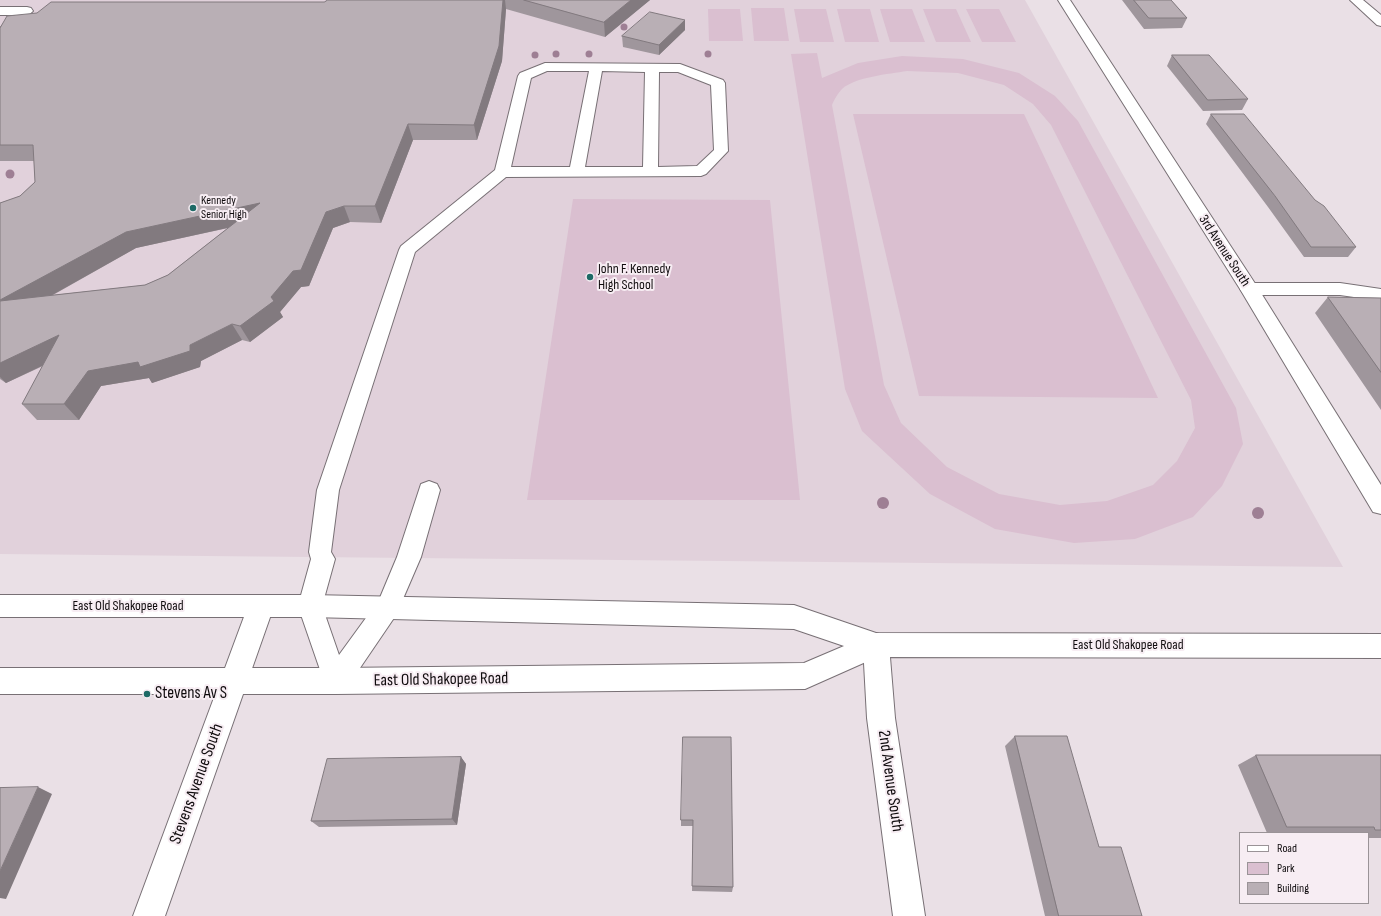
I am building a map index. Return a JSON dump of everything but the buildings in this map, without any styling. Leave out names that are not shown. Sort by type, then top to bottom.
[{"type":"main road","name":"3rd Avenue South","points":[[1064,0],[1249,289],[1381,505]]},
{"type":"main road","points":[[1356,0],[1381,22]]},
{"type":"main road","name":"East Old Shakopee Road","points":[[0,606],[388,607],[794,617],[876,645],[1381,646]]},
{"type":"main road","name":"Stevens Avenue South","points":[[149,916],[261,606]]},
{"type":"main road","name":"East Old Shakopee Road","points":[[0,681],[336,681],[805,676],[876,645]]},
{"type":"main road","name":"2nd Avenue South","points":[[876,645],[881,718],[909,916]]},
{"type":"lane","points":[[0,11],[27,11],[0,34]]},
{"type":"lane","points":[[336,681],[310,606],[322,559],[320,552],[328,490],[407,250],[502,172],[525,76],[545,67],[680,68],[718,83],[721,151],[701,171],[502,172]]},
{"type":"lane","points":[[577,172],[596,67]]},
{"type":"lane","points":[[650,171],[652,68]]},
{"type":"lane","points":[[1249,289],[1340,289],[1381,295]]},
{"type":"lane","points":[[336,681],[388,607],[409,557],[429,490]]},
{"type":"shaded area","name":"John F. Kennedy High School","points":[[0,0],[1025,0],[1343,567],[0,554]]},
{"type":"green space","points":[[751,8],[784,8],[789,41],[754,41]]},
{"type":"green space","points":[[708,9],[740,9],[743,41],[709,41]]},
{"type":"green space","points":[[794,9],[826,9],[834,42],[800,42]]},
{"type":"green space","points":[[837,9],[870,9],[879,42],[845,42]]},
{"type":"green space","points":[[880,9],[912,9],[925,42],[890,42]]},
{"type":"green space","points":[[923,9],[956,9],[971,42],[936,42]]},
{"type":"green space","points":[[966,9],[999,9],[1016,42],[982,42]]},
{"type":"green space","points":[[817,53],[822,78],[858,63],[902,56],[963,59],[1019,73],[1055,96],[1078,121],[1236,408],[1243,444],[1222,486],[1193,517],[1135,539],[1074,543],[995,529],[930,494],[862,431],[845,389],[791,54]],"holes":[[[907,71],[958,73],[1004,85],[1033,104],[1051,125],[1191,400],[1195,428],[1177,461],[1153,485],[1107,501],[1060,505],[999,494],[947,467],[901,423],[884,385],[832,105],[842,89],[864,79]]]},
{"type":"green space","points":[[853,114],[1024,114],[1158,398],[919,396]]},
{"type":"green space","points":[[573,199],[770,200],[800,500],[527,500]]},
{"type":"place","name":"Kennedy Senior High","points":[[193,208]]},
{"type":"place","name":"John F. Kennedy High School","points":[[590,277]]},
{"type":"place","name":"Stevens Av S","points":[[147,694]]}]
